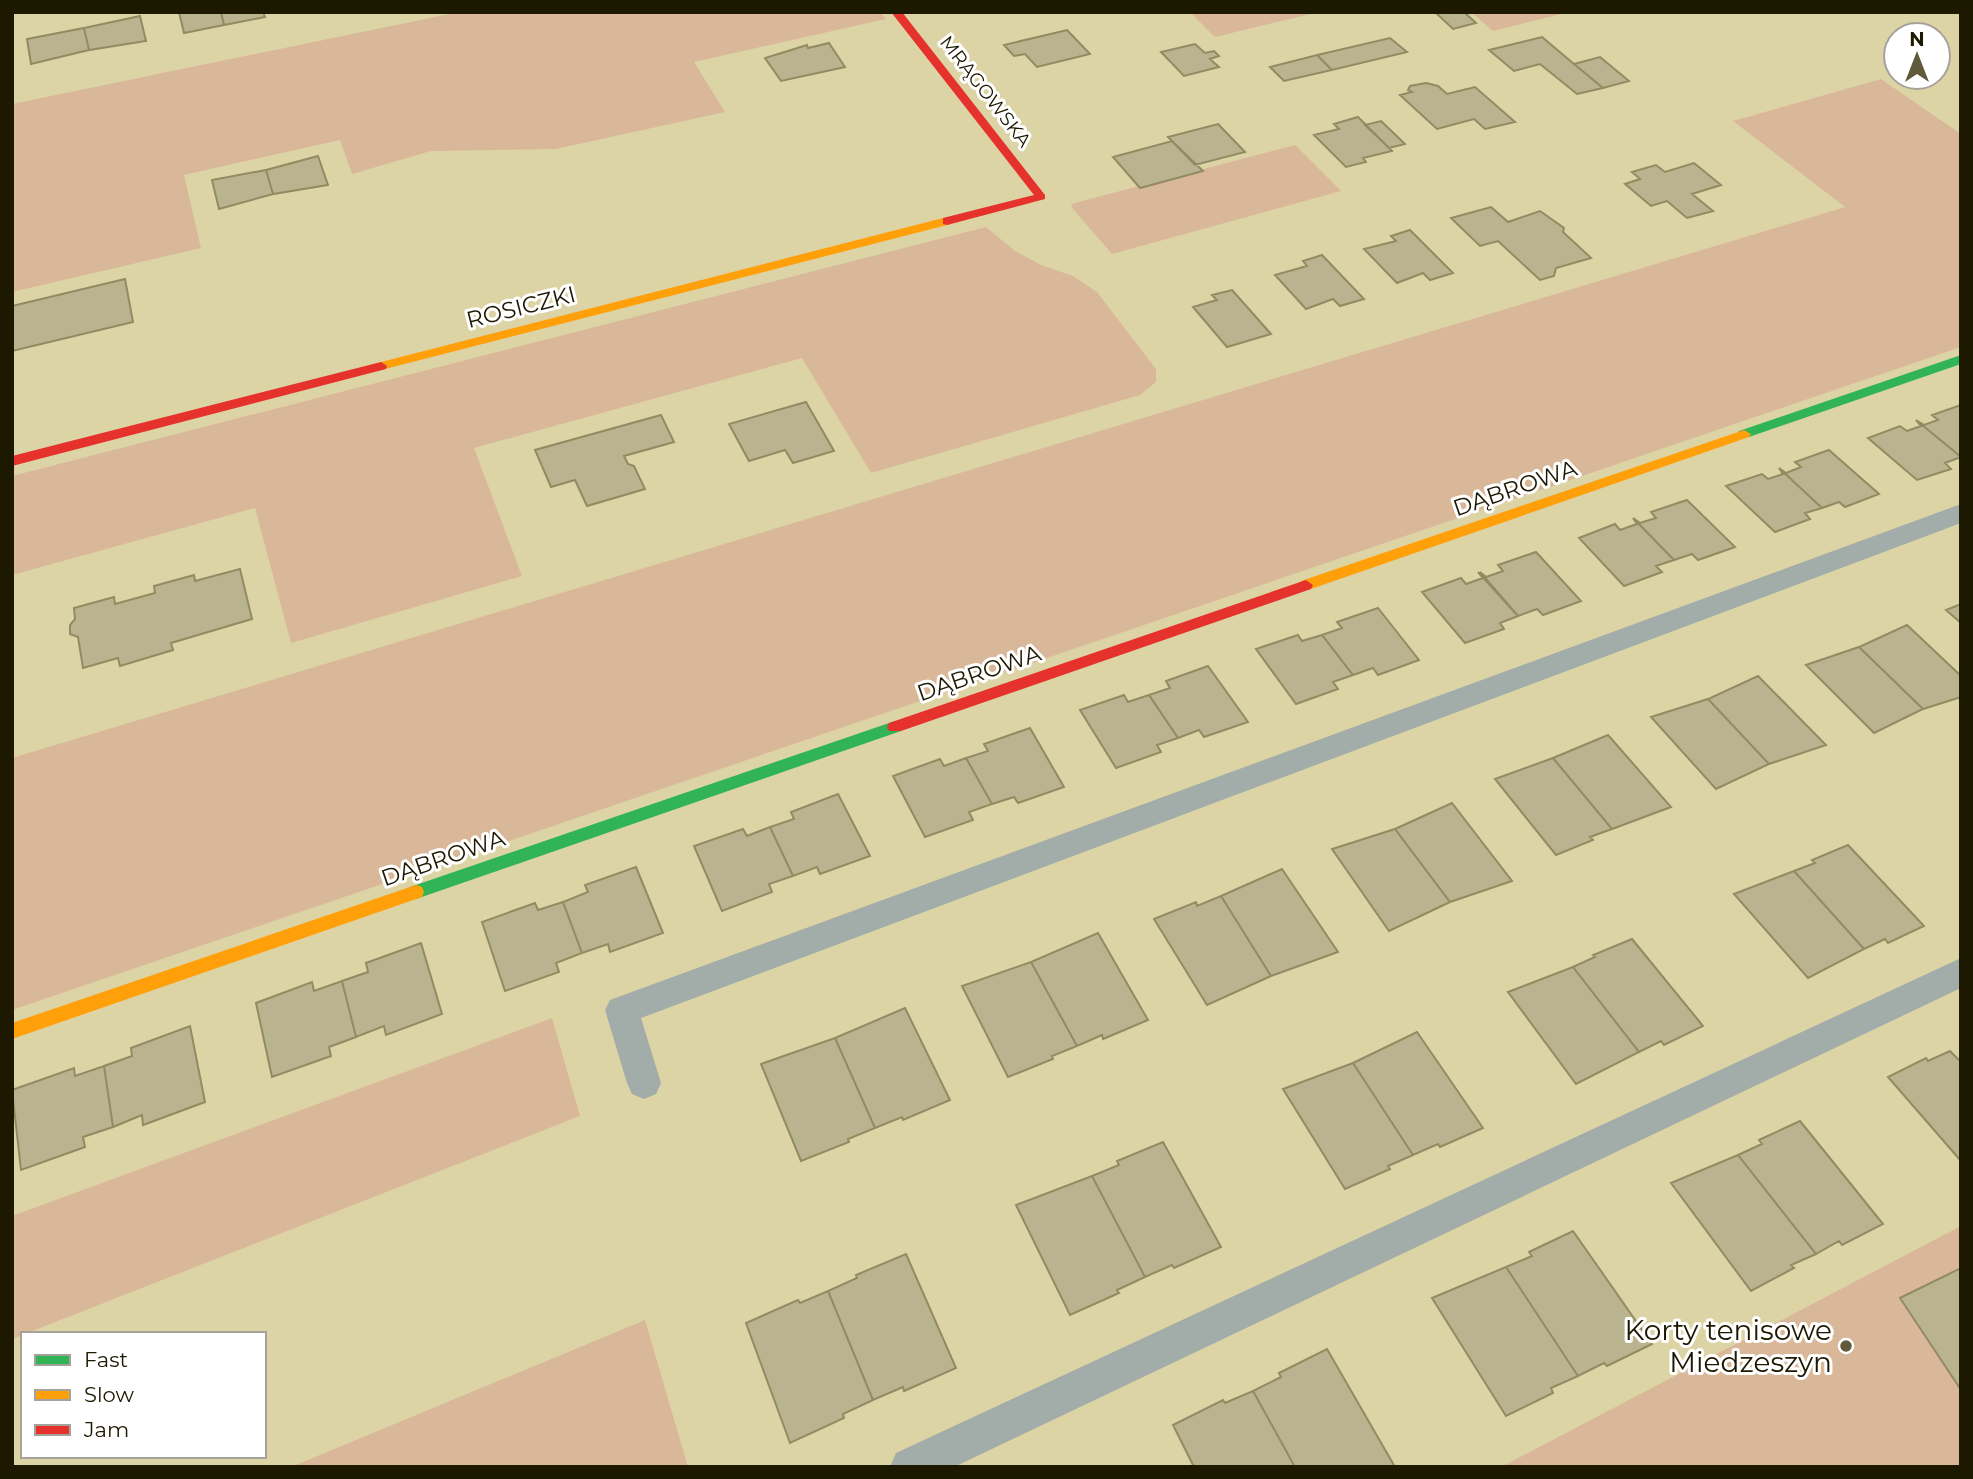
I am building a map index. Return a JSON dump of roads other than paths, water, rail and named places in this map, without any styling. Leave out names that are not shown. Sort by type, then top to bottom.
[{"type":"street","name":"MRĄGOWSKA","points":[[896,12],[1041,197]]},
{"type":"street","name":"ROSICZKI","points":[[12,461],[1041,197]]},
{"type":"street","name":"DĄBROWA","points":[[12,1031],[1961,359]]},
{"type":"lane","points":[[644,1083],[622,1010],[1961,513]]},
{"type":"lane","points":[[910,1467],[1961,972]]},
{"type":"place","name":"Korty tenisowe Miedzeszyn","points":[[1846,1346]]}]
